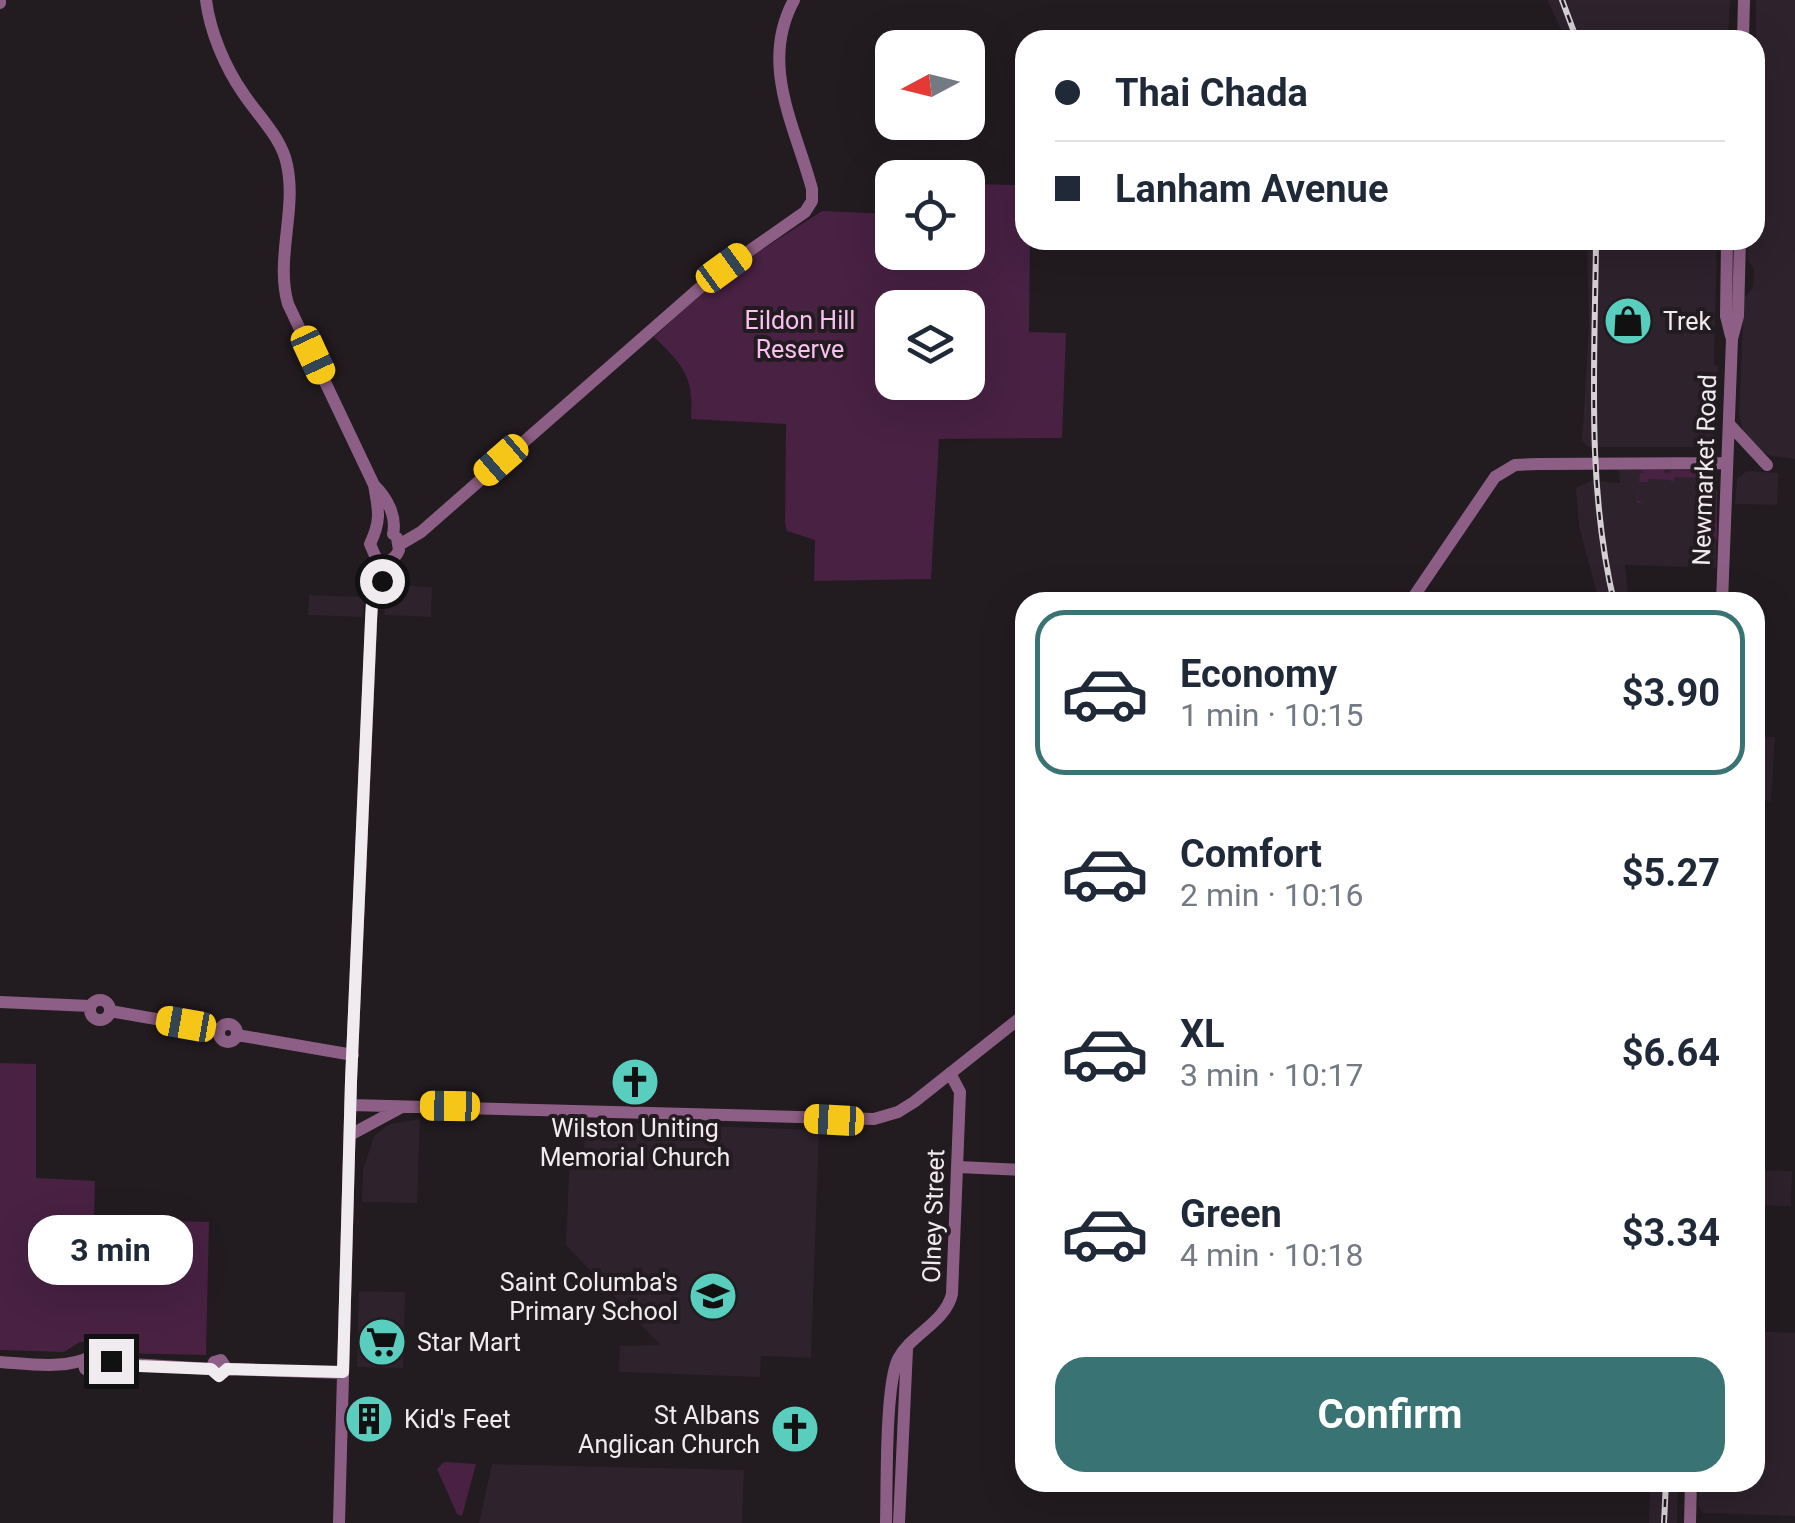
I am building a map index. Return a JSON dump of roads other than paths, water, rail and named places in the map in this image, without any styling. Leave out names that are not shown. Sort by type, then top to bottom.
[{"type":"main road","points":[[206,0],[233,78],[284,156],[289,187],[286,296],[374,485],[378,533],[370,544],[386,571],[372,602],[352,1055],[339,1523]]},
{"type":"main road","points":[[378,533],[396,538],[430,521],[712,277],[809,206],[812,189],[778,77],[784,23],[794,0]]},
{"type":"main road","points":[[1743,30],[1744,0]]},
{"type":"main road","name":"Newmarket Road","points":[[1727,250],[1726,316],[1732,338]]},
{"type":"main road","name":"Newmarket Road","points":[[1722,592],[1732,338],[1738,316],[1740,250]]},
{"type":"main road","points":[[1729,424],[1767,465]]},
{"type":"main road","points":[[1417,592],[1499,474],[1523,464],[1728,463]]},
{"type":"main road","points":[[374,485],[393,517],[396,538],[397,554],[381,560]]},
{"type":"main road","points":[[0,1002],[90,1006],[101,1000],[108,1003],[110,1011],[219,1030],[221,1038],[228,1042],[237,1035],[352,1055]]},
{"type":"main road","points":[[351,1105],[860,1120],[898,1112],[1015,1022]]},
{"type":"main road","name":"Olney Street","points":[[908,1346],[952,1298],[960,1088],[950,1074]]},
{"type":"main road","points":[[350,1135],[407,1105]]},
{"type":"main road","points":[[958,1168],[1015,1170]]},
{"type":"main road","points":[[886,1523],[893,1377],[898,1358],[908,1346]]},
{"type":"main road","points":[[899,1523],[908,1346]]},
{"type":"main road","points":[[0,1362],[84,1362],[92,1356],[99,1362],[211,1369],[214,1362],[221,1360],[227,1369],[343,1372]]},
{"type":"main road","points":[[1690,1523],[1691,1492]]},
{"type":"railway","points":[[1562,0],[1573,30]]},
{"type":"railway","points":[[1596,250],[1596,468],[1612,592]]},
{"type":"railway","points":[[1664,1523],[1666,1492]]},
{"type":"place","name":"Trek","points":[[1628,321]]},
{"type":"place","name":"Wilston Uniting Memorial Church","points":[[635,1082]]},
{"type":"place","name":"Saint Columba's Primary School","points":[[713,1296]]},
{"type":"place","name":"Star Mart","points":[[382,1342]]},
{"type":"place","name":"Kid's Feet","points":[[369,1419]]},
{"type":"place","name":"St Albans Anglican Church","points":[[795,1429]]},
{"type":"park label","name":"Eildon Hill Reserve","points":[[800,334]]}]
